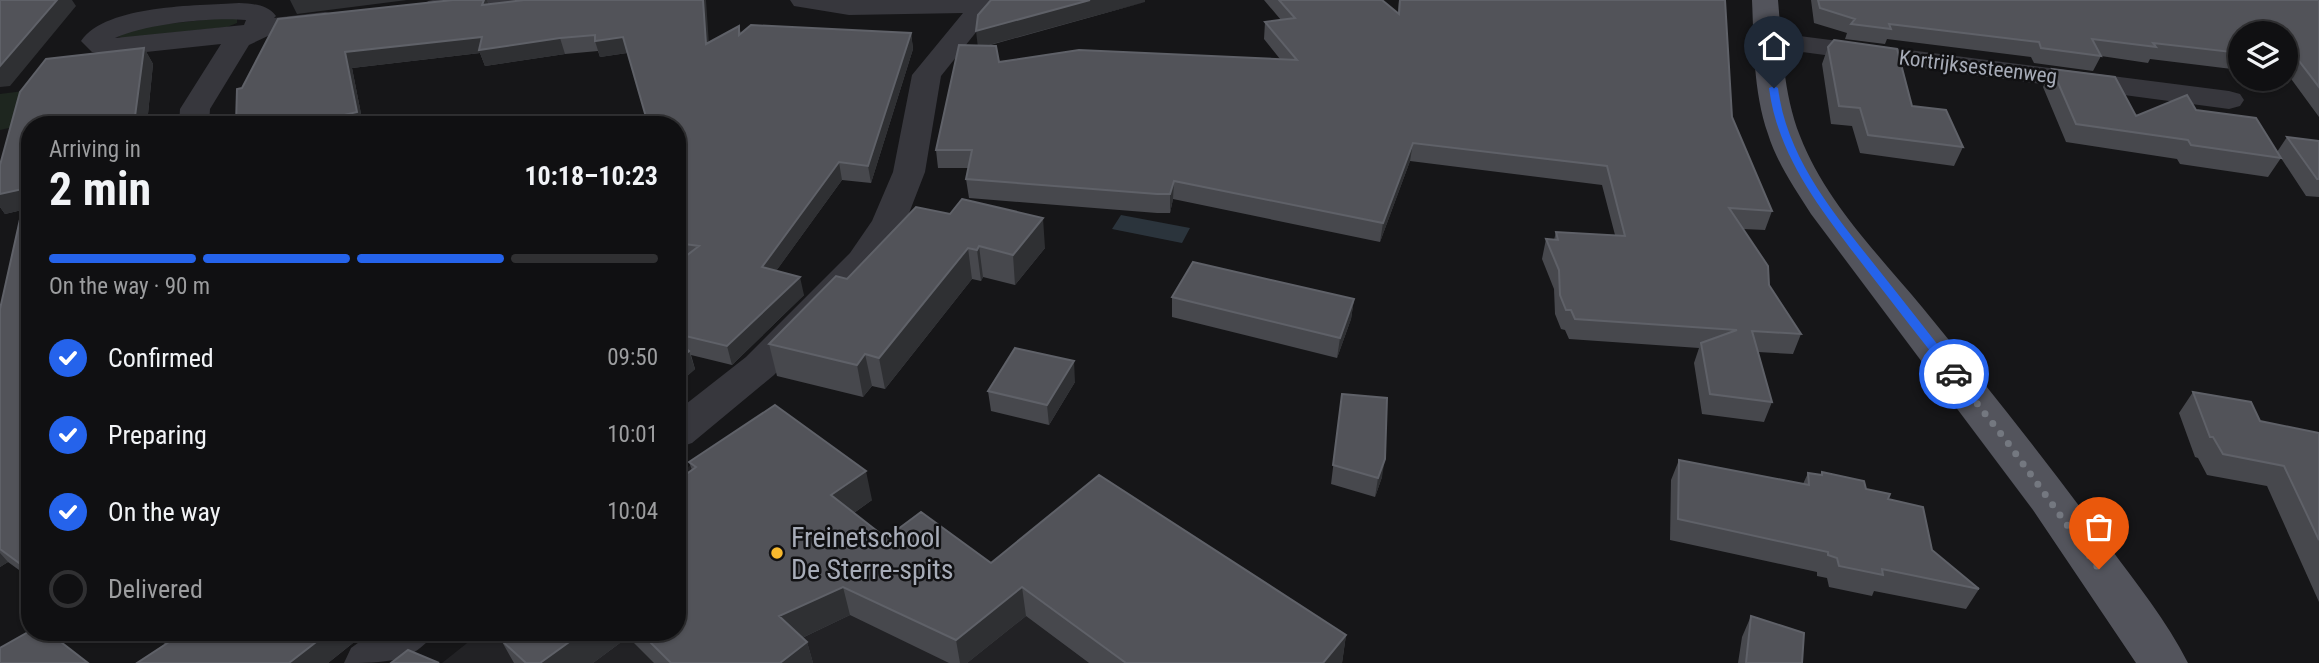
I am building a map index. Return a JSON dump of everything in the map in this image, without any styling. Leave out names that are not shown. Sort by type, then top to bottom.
[{"type":"main road","points":[[1765,0],[1777,112],[1785,138],[1803,174],[1842,230],[2008,443],[2130,611],[2163,663]]},
{"type":"street","points":[[407,11],[502,0]]},
{"type":"street","points":[[803,0],[849,7],[988,2]]},
{"type":"street","points":[[686,426],[760,366],[863,260],[889,221],[909,172],[927,75],[988,2]]},
{"type":"street","points":[[258,30],[257,23],[262,16],[254,12],[239,11],[136,22],[108,30],[95,41],[102,46],[118,47],[258,30],[353,17]]},
{"type":"street","points":[[195,116],[195,109],[238,39],[258,30]]},
{"type":"street","name":"Kortrijksesteenweg","points":[[1768,40],[2229,100]]},
{"type":"street","points":[[369,663],[398,641]]},
{"type":"shaded area","points":[[230,17],[237,19],[237,23],[227,27],[122,38],[117,36],[131,28]]},
{"type":"shaded area","points":[[47,88],[26,116],[21,116],[18,126],[0,130],[0,94]]},
{"type":"shaded area","points":[[1121,215],[1190,228],[1182,243],[1112,229]]},
{"type":"shaded area","name":"Freinetschool De Sterre-spits","points":[[726,437],[892,566],[926,541],[1089,663],[442,663],[470,641],[686,641],[686,469]]},
{"type":"building","points":[[0,0],[57,0],[0,66]]},
{"type":"building","points":[[453,0],[484,0],[482,5],[524,0],[703,0],[706,44],[739,26],[739,35],[751,25],[911,33],[868,166],[839,162],[762,267],[800,277],[727,346],[686,336],[686,256],[699,246],[686,244],[686,116],[646,116],[623,37],[595,41],[595,35],[560,38],[479,50],[482,37],[345,52],[357,112],[340,116],[236,116],[237,89],[242,88],[278,19]]},
{"type":"building","points":[[991,0],[1090,0],[976,31],[978,15]]},
{"type":"building","points":[[1279,0],[1382,0],[1399,14],[1400,0],[1725,0],[1732,117],[1772,211],[1729,208],[1768,266],[1769,285],[1801,334],[1752,331],[1772,402],[1710,394],[1701,343],[1737,330],[1575,319],[1571,310],[1566,310],[1560,295],[1559,270],[1546,239],[1558,240],[1556,232],[1625,236],[1607,166],[1413,143],[1383,223],[1174,181],[1170,194],[1157,194],[966,179],[972,150],[936,150],[959,45],[996,46],[999,62],[1079,50],[1297,60],[1265,22],[1295,18]]},
{"type":"building","points":[[1818,0],[2319,0],[2319,87],[2298,61],[2298,21],[2228,21],[2228,52],[2092,39],[2101,56],[2041,48],[2039,42],[1889,24],[1891,29],[1851,24],[1855,19],[1820,8]]},
{"type":"building","points":[[1834,40],[1897,49],[1912,106],[1946,110],[1963,147],[1868,135],[1860,108],[1839,106],[1828,47]]},
{"type":"building","points":[[144,48],[135,116],[21,116],[21,189],[0,194],[0,165],[20,92],[46,59]]},
{"type":"building","points":[[2052,69],[2115,77],[2136,116],[2187,95],[2196,110],[2256,118],[2281,158],[2191,145],[2188,140],[2076,124]]},
{"type":"building","points":[[2287,137],[2319,141],[2319,179],[2317,179]]},
{"type":"building","points":[[962,199],[1043,218],[1013,255],[979,246],[977,250],[968,248],[879,358],[865,354],[857,365],[769,344],[836,276],[847,279],[916,207],[950,214]]},
{"type":"building","points":[[21,215],[21,564],[0,549],[0,309]]},
{"type":"building","points":[[1193,262],[1354,299],[1340,338],[1172,297]]},
{"type":"building","points":[[1015,348],[1074,361],[1047,405],[988,391]]},
{"type":"building","points":[[2193,392],[2251,402],[2260,421],[2319,433],[2319,540],[2284,466],[2223,454],[2213,437],[2210,437]]},
{"type":"building","points":[[1342,394],[1387,398],[1385,459],[1378,478],[1333,465]]},
{"type":"building","points":[[775,405],[866,471],[831,495],[886,538],[921,512],[991,563],[1099,475],[1346,635],[1323,663],[1126,663],[1022,587],[956,640],[843,587],[779,616],[807,642],[780,663],[671,663],[649,641],[686,641],[686,474],[696,467],[689,462]]},
{"type":"building","points":[[1679,460],[1809,485],[1808,473],[1822,475],[1822,472],[1864,481],[1866,489],[1890,494],[1888,499],[1923,507],[1932,550],[1979,589],[1882,569],[1883,575],[1839,566],[1837,558],[1828,555],[1828,552],[1678,519]]},
{"type":"building","points":[[1751,616],[1804,633],[1802,663],[1746,663]]},
{"type":"building","points":[[21,636],[21,641],[60,641],[88,663],[0,663],[0,648]]},
{"type":"building","points":[[170,641],[317,641],[289,663],[137,663]]},
{"type":"building","points":[[502,641],[571,641],[540,663],[526,663]]},
{"type":"building","points":[[408,650],[439,663],[391,663]]},
{"type":"way so far","points":[[1954,374],[2008,443],[2099,569]]},
{"type":"place","name":"Freinetschool De Sterre-spits","points":[[777,553]]},
{"type":"route","points":[[1774,88],[1777,112],[1785,138],[1803,174],[1842,230],[1954,374]]}]
